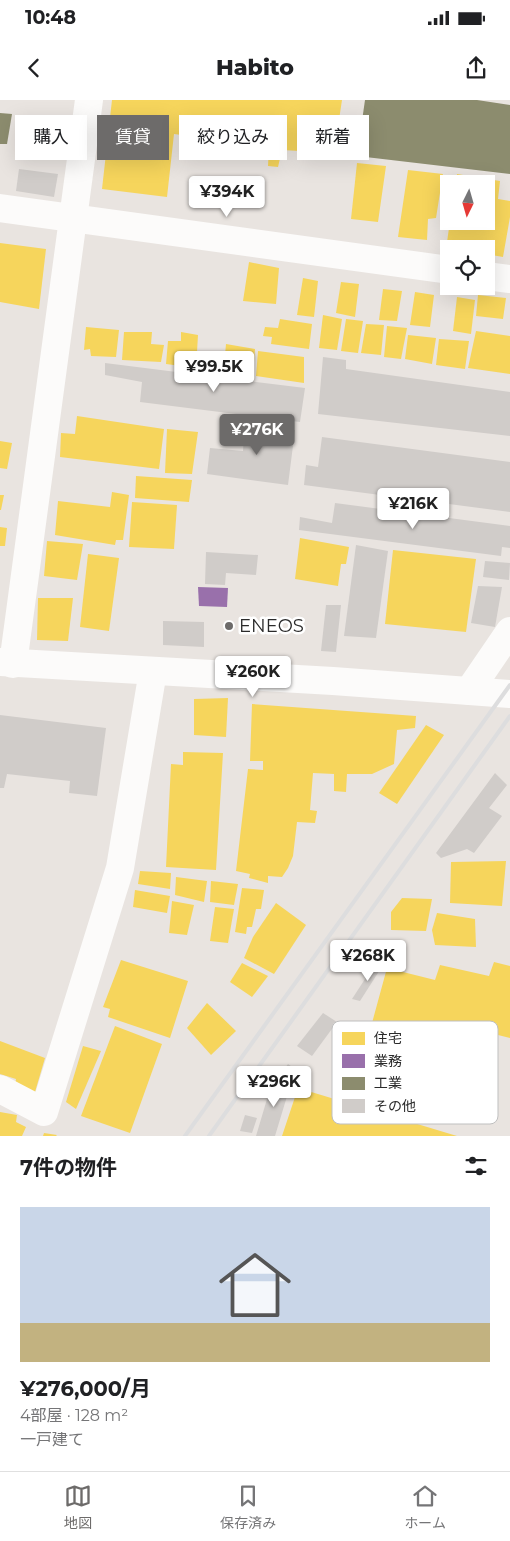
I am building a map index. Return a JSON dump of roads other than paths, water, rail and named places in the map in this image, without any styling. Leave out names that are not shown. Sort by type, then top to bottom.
[{"type":"street","points":[[89,100],[74,218],[6,663],[510,694]]},
{"type":"street","points":[[0,208],[440,269]]},
{"type":"street","points":[[495,277],[510,279]]},
{"type":"street","points":[[469,691],[510,631]]},
{"type":"street","points":[[0,1089],[44,1112],[120,868],[152,671]]},
{"type":"railway","points":[[185,1136],[510,685]]},
{"type":"railway","points":[[209,1136],[510,716]]},
{"type":"place","name":"ENEOS","points":[[229,626]]}]
